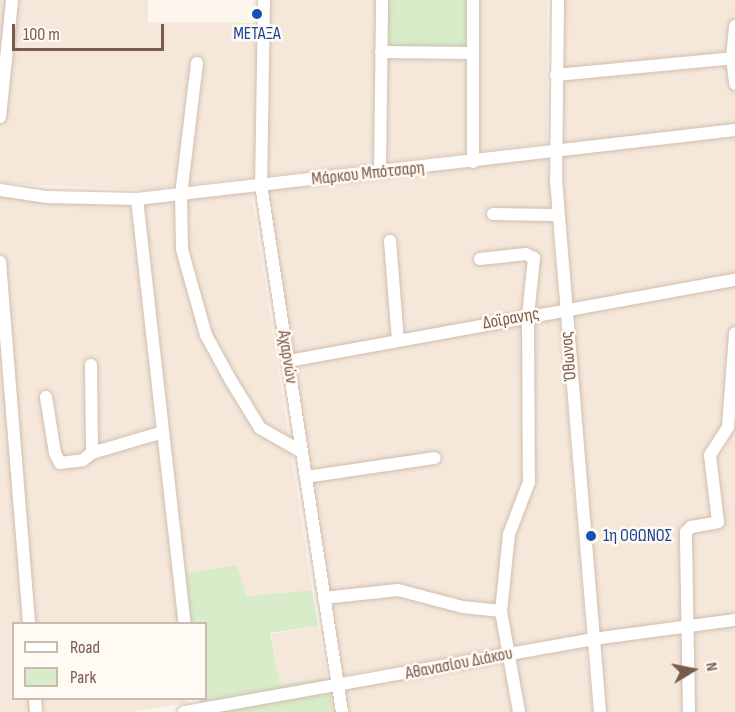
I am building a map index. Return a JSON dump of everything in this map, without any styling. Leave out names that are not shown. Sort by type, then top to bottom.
[{"type":"street","points":[[0,117],[4,38],[12,0]]},
{"type":"street","name":"Αχαρνών","points":[[264,0],[261,185],[342,712]]},
{"type":"street","points":[[380,172],[382,0]]},
{"type":"street","points":[[473,0],[473,162]]},
{"type":"street","name":"Όθωνος","points":[[558,0],[555,153],[558,215],[600,712]]},
{"type":"street","points":[[735,26],[735,84]]},
{"type":"street","points":[[381,52],[473,53]]},
{"type":"street","points":[[556,75],[734,56]]},
{"type":"street","points":[[197,63],[181,195],[182,249],[206,335],[260,428],[302,452]]},
{"type":"street","name":"Μάρκου Μπότσαρη","points":[[0,190],[47,197],[137,199],[555,153],[735,130]]},
{"type":"street","points":[[137,199],[185,622]]},
{"type":"street","points":[[493,214],[558,215]]},
{"type":"street","points":[[390,241],[398,340]]},
{"type":"street","points":[[480,260],[526,254],[532,257],[528,316],[529,482],[509,534],[501,611],[519,712]]},
{"type":"street","points":[[0,262],[29,622]]},
{"type":"street","name":"Δοϊρανης","points":[[288,362],[565,309],[735,280]]},
{"type":"street","points":[[689,712],[686,532],[691,527],[718,522],[710,455],[728,427],[735,333]]},
{"type":"street","points":[[91,365],[93,453]]},
{"type":"street","points":[[46,398],[57,460],[60,463],[83,460],[93,453],[163,432]]},
{"type":"street","points":[[306,477],[435,458]]},
{"type":"street","points":[[324,598],[398,590],[463,608],[501,611]]},
{"type":"street","name":"Αθανασίου Διάκου","points":[[192,708],[338,687],[594,639],[735,620]]},
{"type":"shaded area","points":[[0,0],[148,0],[148,22],[257,23],[258,0],[547,0],[547,143],[268,176],[257,143],[253,177],[145,190],[0,183]]},
{"type":"shaded area","points":[[563,0],[735,0],[735,142],[563,142]]},
{"type":"shaded area","points":[[735,134],[735,712],[603,712],[561,156]]},
{"type":"shaded area","points":[[547,157],[586,634],[341,676],[267,190]]},
{"type":"shaded area","points":[[251,191],[312,590],[247,596],[237,565],[180,622],[12,622],[12,700],[188,700],[188,703],[132,712],[0,712],[0,197],[110,205]]},
{"type":"shaded area","points":[[318,626],[327,678],[280,687],[271,634]]},
{"type":"shaded area","points":[[586,644],[593,712],[333,712],[330,692]]},
{"type":"green space","points":[[385,0],[470,0],[470,48],[385,48]]},
{"type":"green space","points":[[237,565],[247,596],[312,590],[318,626],[270,633],[280,685],[327,678],[333,712],[200,712],[199,700],[207,700],[207,622],[191,622],[185,574]]},
{"type":"place","name":"ΜΕΤΑΞΑ","points":[[257,14]]},
{"type":"place","name":"1η ΟΘΩΝΟΣ","points":[[591,536]]}]
